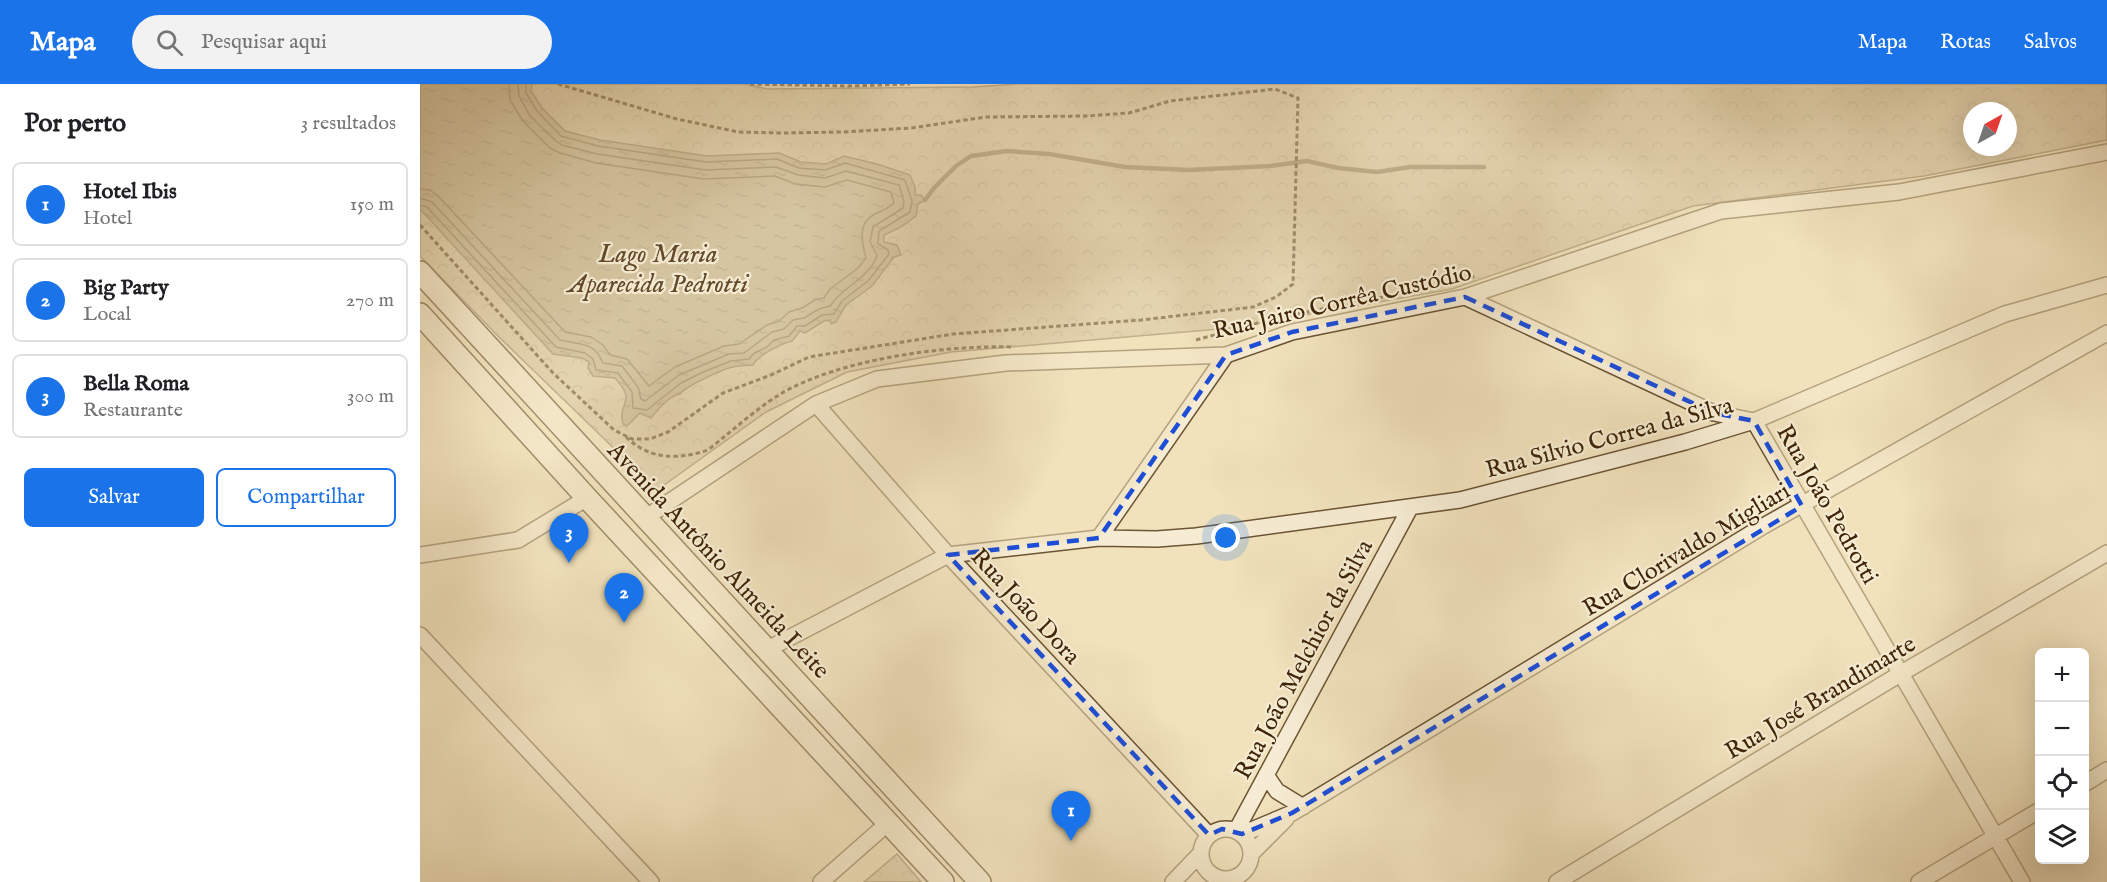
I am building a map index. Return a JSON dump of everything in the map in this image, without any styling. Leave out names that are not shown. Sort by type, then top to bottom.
[{"type":"main road","name":"Avenida Antônio Almeida Leite","points":[[420,272],[980,882]]},
{"type":"main road","points":[[420,314],[943,882]]},
{"type":"street","name":"Rua Jairo Corrêa Custódio","points":[[645,518],[816,404],[877,379],[994,364],[1226,355],[1292,332],[1465,297],[1721,211],[1899,192],[2107,152]]},
{"type":"street","name":"Rua Silvio Correa da Silva","points":[[766,650],[948,555],[1099,538],[1157,539],[1196,536],[1460,500],[1686,442],[1754,421],[2005,314],[2107,285]]},
{"type":"street","name":"Rua João Pedrotti","points":[[1465,297],[1714,414],[1754,421],[2022,882]]},
{"type":"street","name":"Rua Clorivaldo Migliari","points":[[1239,833],[1298,810],[1760,528],[2107,333]]},
{"type":"street","points":[[1099,538],[1226,355]]},
{"type":"street","name":"Rua João Dora","points":[[816,404],[948,555],[1209,835]]},
{"type":"street","points":[[420,555],[518,540],[587,498]]},
{"type":"street","name":"Rua João Melchior da Silva","points":[[1239,833],[1266,775],[1410,508]]},
{"type":"street","name":"Rua José Brandimarte","points":[[1557,882],[1900,674],[2107,553]]},
{"type":"street","points":[[420,635],[651,882]]},
{"type":"street","points":[[2089,781],[2107,770]]},
{"type":"street","points":[[1266,775],[1277,791],[1298,810]]},
{"type":"street","name":"Rua Clorivaldo Migliari","points":[[1251,854],[1298,810]]},
{"type":"street","points":[[1919,882],[2035,813]]},
{"type":"street","points":[[821,882],[888,823]]},
{"type":"street","points":[[1198,882],[1215,877],[1230,879],[1247,877],[1250,846],[1239,833],[1222,829],[1209,835],[1201,847],[1200,854],[1204,868],[1215,877]]},
{"type":"street","points":[[1173,882],[1200,854]]},
{"type":"path","points":[[420,225],[553,373],[599,418],[614,430],[632,439],[650,439],[668,432],[723,393],[771,375],[809,357],[953,334],[1141,320],[1253,307],[1276,297],[1293,284],[1294,178],[1298,98],[1275,89],[1170,101],[1129,113],[986,117],[911,128],[843,132],[738,132],[677,119],[558,84]]},
{"type":"path","points":[[750,84],[848,86],[910,84]]},
{"type":"path","points":[[1431,288],[1485,274]]},
{"type":"path","points":[[1194,340],[1235,331],[1276,318],[1399,294]]},
{"type":"path","points":[[623,435],[637,447],[661,457],[705,452],[782,394],[817,376],[861,364],[929,352],[997,346],[1019,347]]},
{"type":"highlighted area","points":[[1465,297],[1714,413],[1754,421],[1802,506],[1292,813],[1242,834],[1222,829],[1209,835],[948,555],[1099,538],[1226,355],[1292,332]]},
{"type":"green space","points":[[420,84],[744,84],[767,89],[973,87],[1018,84],[2107,84],[2107,140],[1924,176],[1693,206],[1452,289],[1231,328],[951,352],[847,372],[766,412],[657,490],[499,337],[420,256]]},
{"type":"green space","points":[[897,854],[921,882],[864,882]]},
{"type":"water","name":"Lago Maria Aparecida Pedrotti","points":[[420,84],[532,84],[531,91],[542,108],[565,131],[600,140],[707,156],[779,153],[801,162],[826,164],[844,156],[910,175],[915,187],[915,195],[921,195],[925,200],[918,204],[916,216],[884,235],[884,242],[897,245],[901,255],[894,257],[872,286],[846,305],[836,322],[831,324],[830,320],[824,321],[805,333],[800,331],[792,341],[765,353],[753,365],[733,367],[705,378],[668,400],[651,418],[640,413],[627,426],[623,424],[622,417],[625,393],[615,378],[593,376],[588,368],[589,362],[582,358],[553,354],[420,209]]},
{"type":"waterway","points":[[925,200],[956,166],[971,156],[1007,151],[1049,154],[1125,167],[1189,170],[1270,166],[1307,161],[1338,168],[1377,172],[1410,167],[1484,167]]},
{"type":"place","name":"Bella Roma","points":[[569,563]]},
{"type":"place","name":"Big Party","points":[[624,623]]},
{"type":"place","name":"Hotel Ibis","points":[[1071,841]]}]
